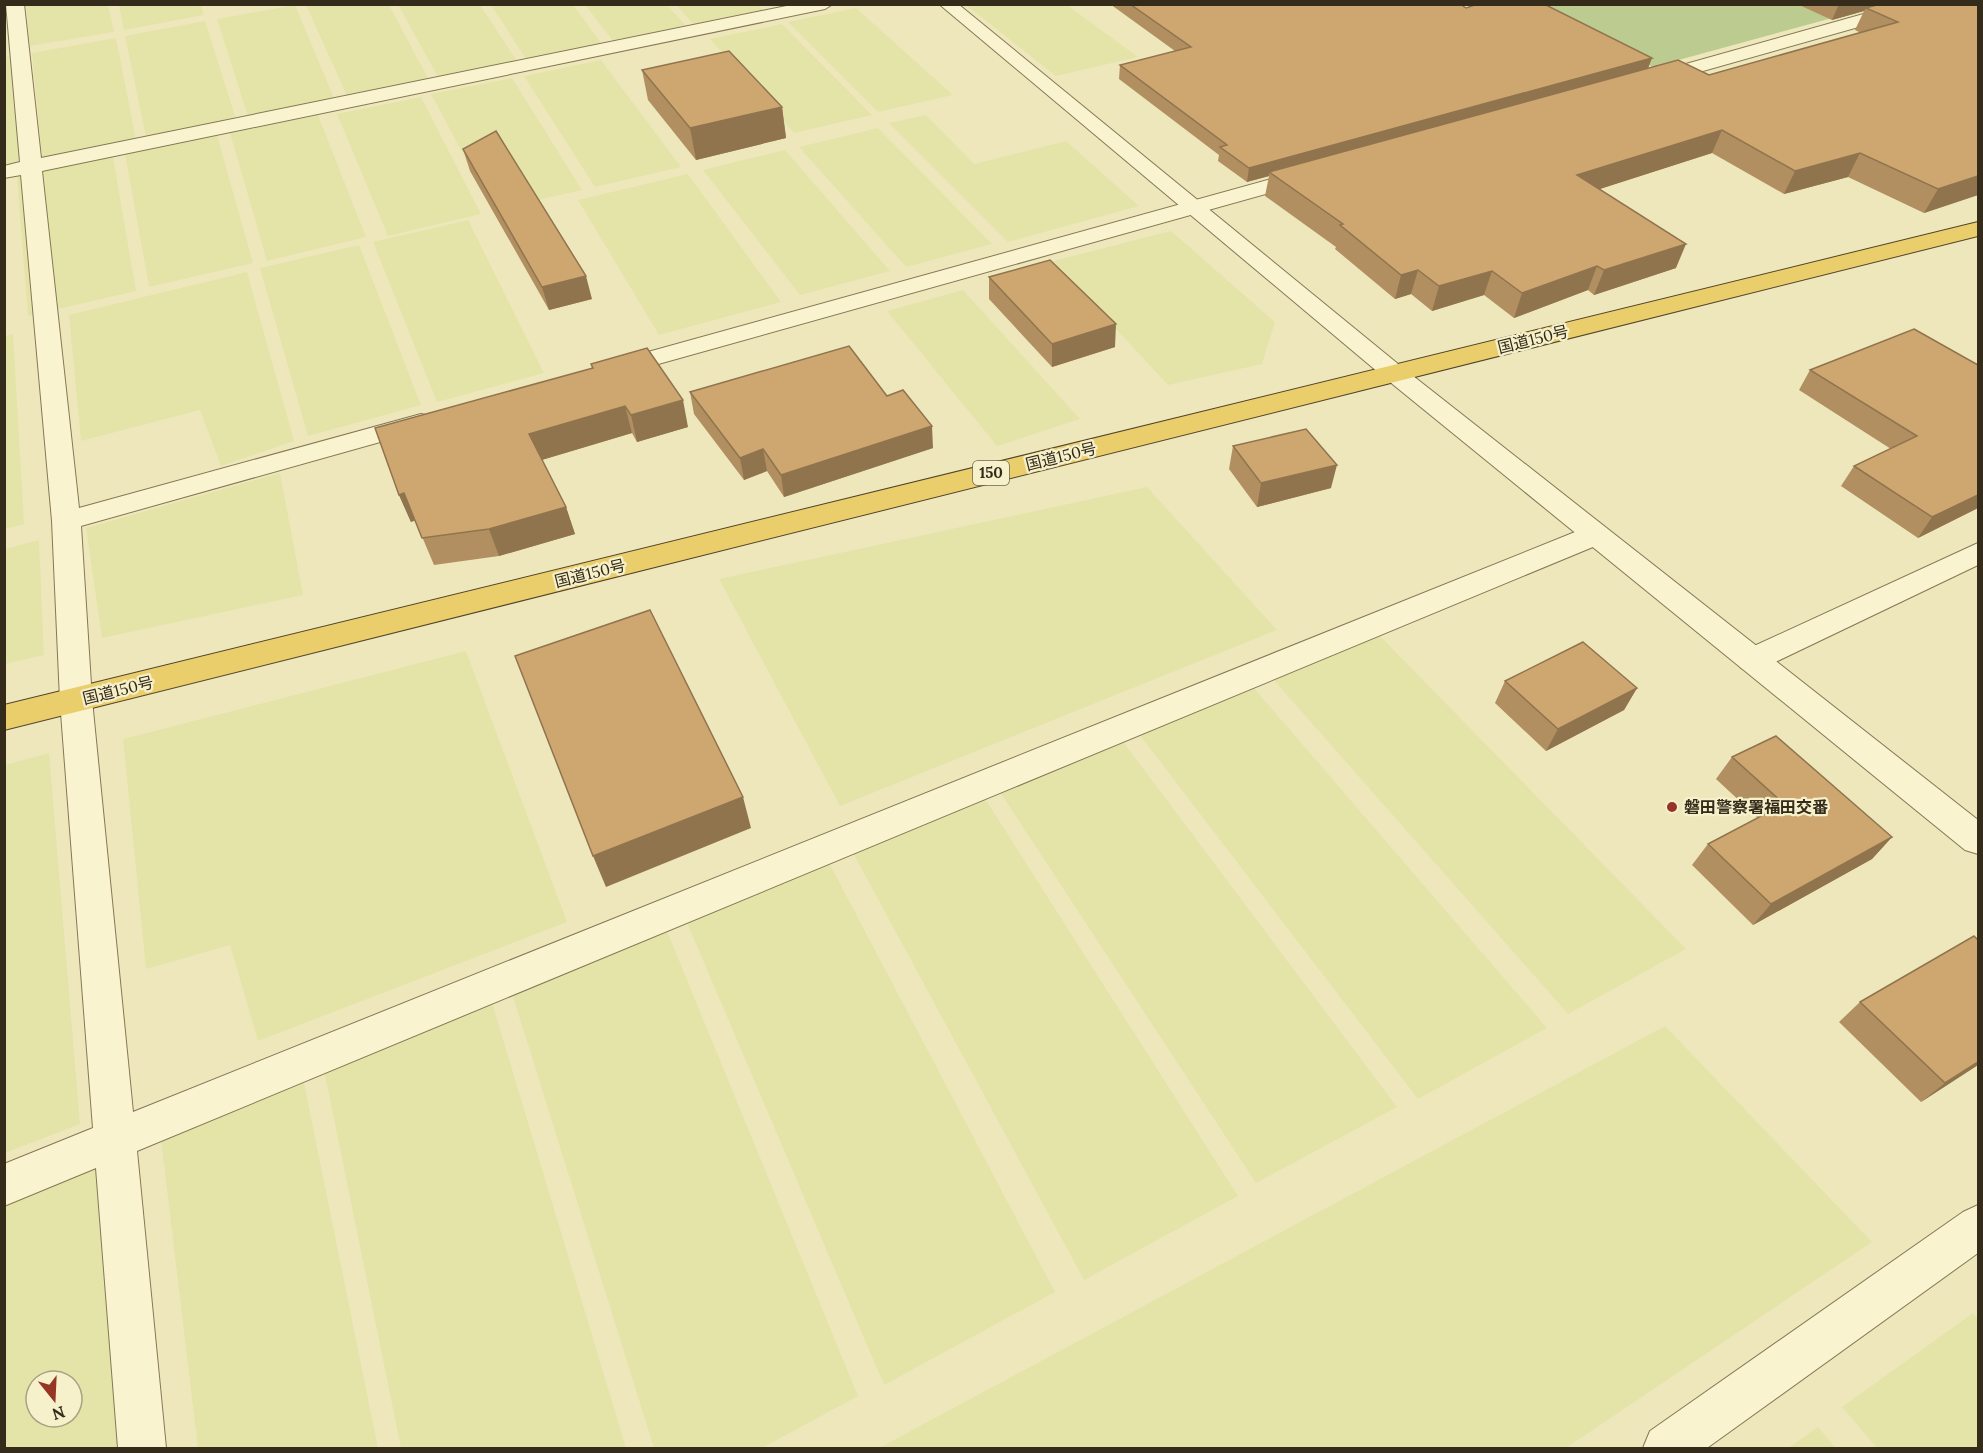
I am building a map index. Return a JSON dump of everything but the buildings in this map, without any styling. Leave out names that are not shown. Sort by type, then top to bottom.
[{"type":"highway","name":"国道150号","points":[[4,718],[1978,229]]},
{"type":"street","points":[[15,4],[17,169],[66,521],[76,700],[142,1449]]},
{"type":"street","points":[[17,169],[825,4]]},
{"type":"street","points":[[947,4],[1394,373],[1978,840]]},
{"type":"street","points":[[1631,85],[1920,4]]},
{"type":"street","points":[[584,377],[1331,168]]},
{"type":"street","points":[[66,521],[446,415]]},
{"type":"street","points":[[4,1185],[1595,535]]},
{"type":"street","points":[[1752,660],[1978,553]]},
{"type":"street","points":[[1667,1449],[1978,1227]]},
{"type":"green space","points":[[26,5],[108,5],[114,32],[30,46]]},
{"type":"green space","points":[[119,5],[201,5],[204,15],[124,30]]},
{"type":"green space","points":[[295,5],[334,98],[248,116],[217,19]]},
{"type":"green space","points":[[306,5],[389,5],[429,80],[347,96]]},
{"type":"green space","points":[[398,5],[480,5],[517,61],[438,77]]},
{"type":"green space","points":[[491,5],[573,5],[602,44],[526,59]]},
{"type":"green space","points":[[585,5],[667,5],[687,27],[614,42]]},
{"type":"green space","points":[[676,5],[758,5],[764,11],[694,25]]},
{"type":"green space","points":[[966,5],[1067,5],[1138,57],[1056,76]]},
{"type":"green space","points":[[1530,5],[1880,5],[1653,67]]},
{"type":"green space","points":[[856,8],[953,95],[878,112],[788,22]]},
{"type":"green space","points":[[205,21],[236,119],[146,137],[125,36]]},
{"type":"green space","points":[[782,24],[872,115],[794,133],[710,39]]},
{"type":"green space","points":[[116,38],[136,140],[42,159],[32,53]]},
{"type":"green space","points":[[19,55],[28,161],[5,166],[5,57]]},
{"type":"green space","points":[[601,60],[681,167],[595,187],[524,76]]},
{"type":"green space","points":[[512,78],[582,190],[493,210],[431,94]]},
{"type":"green space","points":[[421,97],[481,214],[388,236],[337,114]]},
{"type":"green space","points":[[318,115],[366,237],[267,261],[230,133]]},
{"type":"green space","points":[[926,115],[974,164],[1066,141],[1139,206],[1008,242],[889,123]]},
{"type":"green space","points":[[878,128],[992,244],[906,267],[799,147]]},
{"type":"green space","points":[[217,135],[253,263],[149,287],[125,154]]},
{"type":"green space","points":[[785,150],[890,271],[800,295],[703,170]]},
{"type":"green space","points":[[113,157],[136,291],[28,316],[17,177]]},
{"type":"green space","points":[[688,174],[781,302],[659,335],[578,200]]},
{"type":"green space","points":[[468,220],[544,373],[437,402],[373,242]]},
{"type":"green space","points":[[1171,231],[1275,322],[1262,364],[1168,385],[1053,261]]},
{"type":"green space","points":[[359,245],[421,405],[308,436],[260,268]]},
{"type":"green space","points":[[247,272],[294,441],[221,466],[200,410],[81,441],[69,315]]},
{"type":"green space","points":[[963,290],[1080,419],[997,446],[887,311]]},
{"type":"green space","points":[[13,334],[24,524],[5,529],[4,336]]},
{"type":"green space","points":[[280,473],[303,595],[102,638],[86,528]]},
{"type":"green space","points":[[1147,487],[1277,630],[840,806],[719,579]]},
{"type":"green space","points":[[39,540],[44,655],[5,664],[5,549]]},
{"type":"green space","points":[[1378,634],[1686,949],[1568,1014],[1272,678]]},
{"type":"green space","points":[[466,651],[567,922],[258,1041],[230,945],[146,969],[123,739]]},
{"type":"green space","points":[[1253,687],[1547,1028],[1418,1099],[1139,734]]},
{"type":"green space","points":[[1121,739],[1397,1107],[1256,1183],[998,789]]},
{"type":"green space","points":[[49,753],[80,1124],[5,1153],[5,765]]},
{"type":"green space","points":[[984,797],[1238,1196],[1084,1280],[852,851]]},
{"type":"green space","points":[[827,859],[1055,1292],[884,1385],[685,918]]},
{"type":"green space","points":[[664,924],[858,1396],[762,1448],[654,1448],[510,987]]},
{"type":"green space","points":[[490,996],[626,1448],[401,1448],[323,1065]]},
{"type":"green space","points":[[1665,1026],[1872,1242],[1566,1448],[879,1448]]},
{"type":"green space","points":[[304,1083],[378,1448],[198,1448],[161,1140]]},
{"type":"green space","points":[[117,1137],[145,1448],[5,1448],[4,1183]]},
{"type":"green space","points":[[1973,1313],[1978,1319],[1978,1448],[1877,1448],[1842,1407]]},
{"type":"green space","points":[[1818,1427],[1836,1448],[1788,1448]]},
{"type":"place","name":"磐田警察署福田交番","points":[[1672,807]]}]
